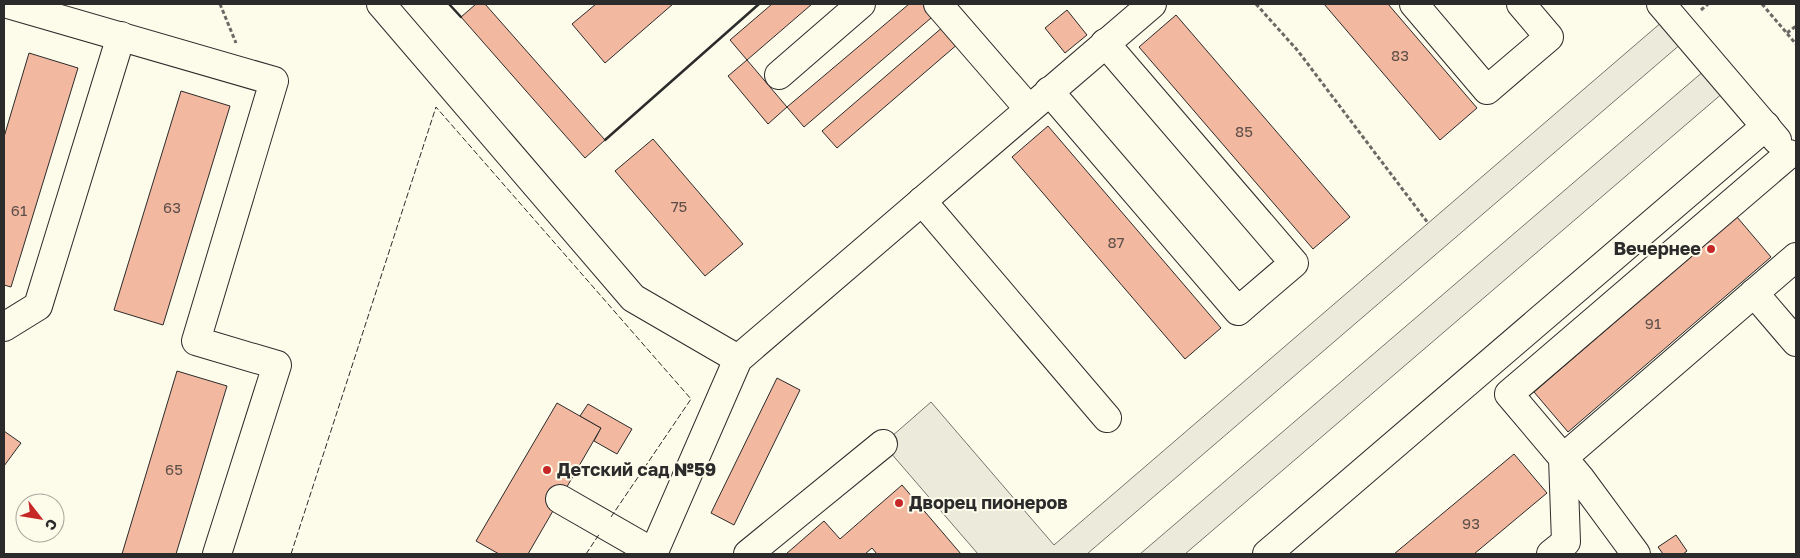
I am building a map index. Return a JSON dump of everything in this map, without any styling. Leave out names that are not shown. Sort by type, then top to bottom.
[{"type":"street","points":[[8,4],[274,81],[196,341],[277,365],[217,554]]},
{"type":"street","points":[[381,4],[633,298],[738,359]]},
{"type":"street","points":[[778,74],[861,4]]},
{"type":"street","points":[[938,4],[1029,109]]},
{"type":"street","points":[[560,499],[653,554],[738,359],[1152,4]]},
{"type":"street","points":[[1414,4],[1487,90],[1549,37],[1520,4]]},
{"type":"street","points":[[1509,394],[1793,158],[1661,4]]},
{"type":"street","points":[[4,327],[38,306],[121,36]]},
{"type":"street","points":[[1049,91],[1238,312],[1294,264],[1105,43]]},
{"type":"street","points":[[1267,554],[1766,126]]},
{"type":"street","points":[[922,201],[1107,418]]},
{"type":"street","points":[[1563,458],[1796,257]]},
{"type":"street","points":[[1754,293],[1796,342]]},
{"type":"street","points":[[1485,367],[1580,478],[1636,554]]},
{"type":"street","points":[[748,554],[883,444]]},
{"type":"street","points":[[1551,554],[1566,542],[1563,458]]},
{"type":"path","points":[[220,4],[248,73]]},
{"type":"path","points":[[1256,4],[1298,51],[1428,223]]},
{"type":"path","points":[[1762,4],[1796,44]]},
{"type":"path","points":[[1787,33],[1796,26]]},
{"type":"shaded area","points":[[1670,15],[1689,37],[1087,554],[978,554],[883,444],[931,402],[1054,545]]},
{"type":"shaded area","points":[[1712,64],[1731,86],[1185,554],[1140,554]]},
{"type":"building","points":[[476,4],[485,4],[605,140],[585,158],[461,17]]},
{"type":"building","points":[[596,4],[673,4],[605,63],[572,24]]},
{"type":"building","points":[[772,4],[812,4],[747,60],[730,40]]},
{"type":"building","points":[[909,4],[931,4],[938,12],[804,127],[787,107]]},
{"type":"building","points":[[1324,4],[1388,4],[1477,108],[1440,140]]},
{"type":"building","points":[[1067,10],[1087,35],[1065,53],[1045,28]]},
{"type":"building","points":[[1176,15],[1350,217],[1313,249],[1139,47]]},
{"type":"building","points":[[944,26],[959,43],[837,148],[822,131]]},
{"type":"building","points":[[29,53],[78,68],[11,287],[4,285],[4,137]]},
{"type":"building","points":[[747,60],[787,107],[768,124],[728,76]]},
{"type":"building","points":[[181,91],[230,106],[163,325],[114,310]]},
{"type":"building","points":[[1048,126],[1221,328],[1185,359],[1012,157]]},
{"type":"building","points":[[653,139],[743,244],[705,276],[615,171]]},
{"type":"building","points":[[1737,217],[1771,257],[1568,432],[1534,392]]},
{"type":"building","points":[[177,371],[227,386],[176,554],[122,554]]},
{"type":"building","points":[[777,378],[800,390],[734,525],[711,513]]},
{"type":"building","name":"Детский сад №59","points":[[557,403],[601,428],[528,554],[499,554],[476,541]]},
{"type":"building","points":[[588,404],[632,429],[617,454],[594,441],[601,428],[580,416]]},
{"type":"building","points":[[4,431],[21,443],[4,466]]},
{"type":"building","points":[[1514,454],[1547,493],[1474,554],[1394,554]]},
{"type":"building","name":"Дворец пионеров","points":[[902,485],[961,554],[877,554],[872,548],[865,554],[786,554],[824,521],[840,539]]},
{"type":"building","points":[[1676,535],[1687,551],[1683,554],[1663,554],[1658,547]]},
{"type":"fence","points":[[291,554],[436,107],[691,399],[611,517]]},
{"type":"fence","points":[[586,554],[600,533]]},
{"type":"wall","points":[[449,4],[461,17]]},
{"type":"wall","points":[[605,140],[759,4]]},
{"type":"place","name":"Вечернее","points":[[1711,249]]},
{"type":"place","name":"Детский сад №59","points":[[547,470]]},
{"type":"place","name":"Дворец пионеров","points":[[899,503]]}]
